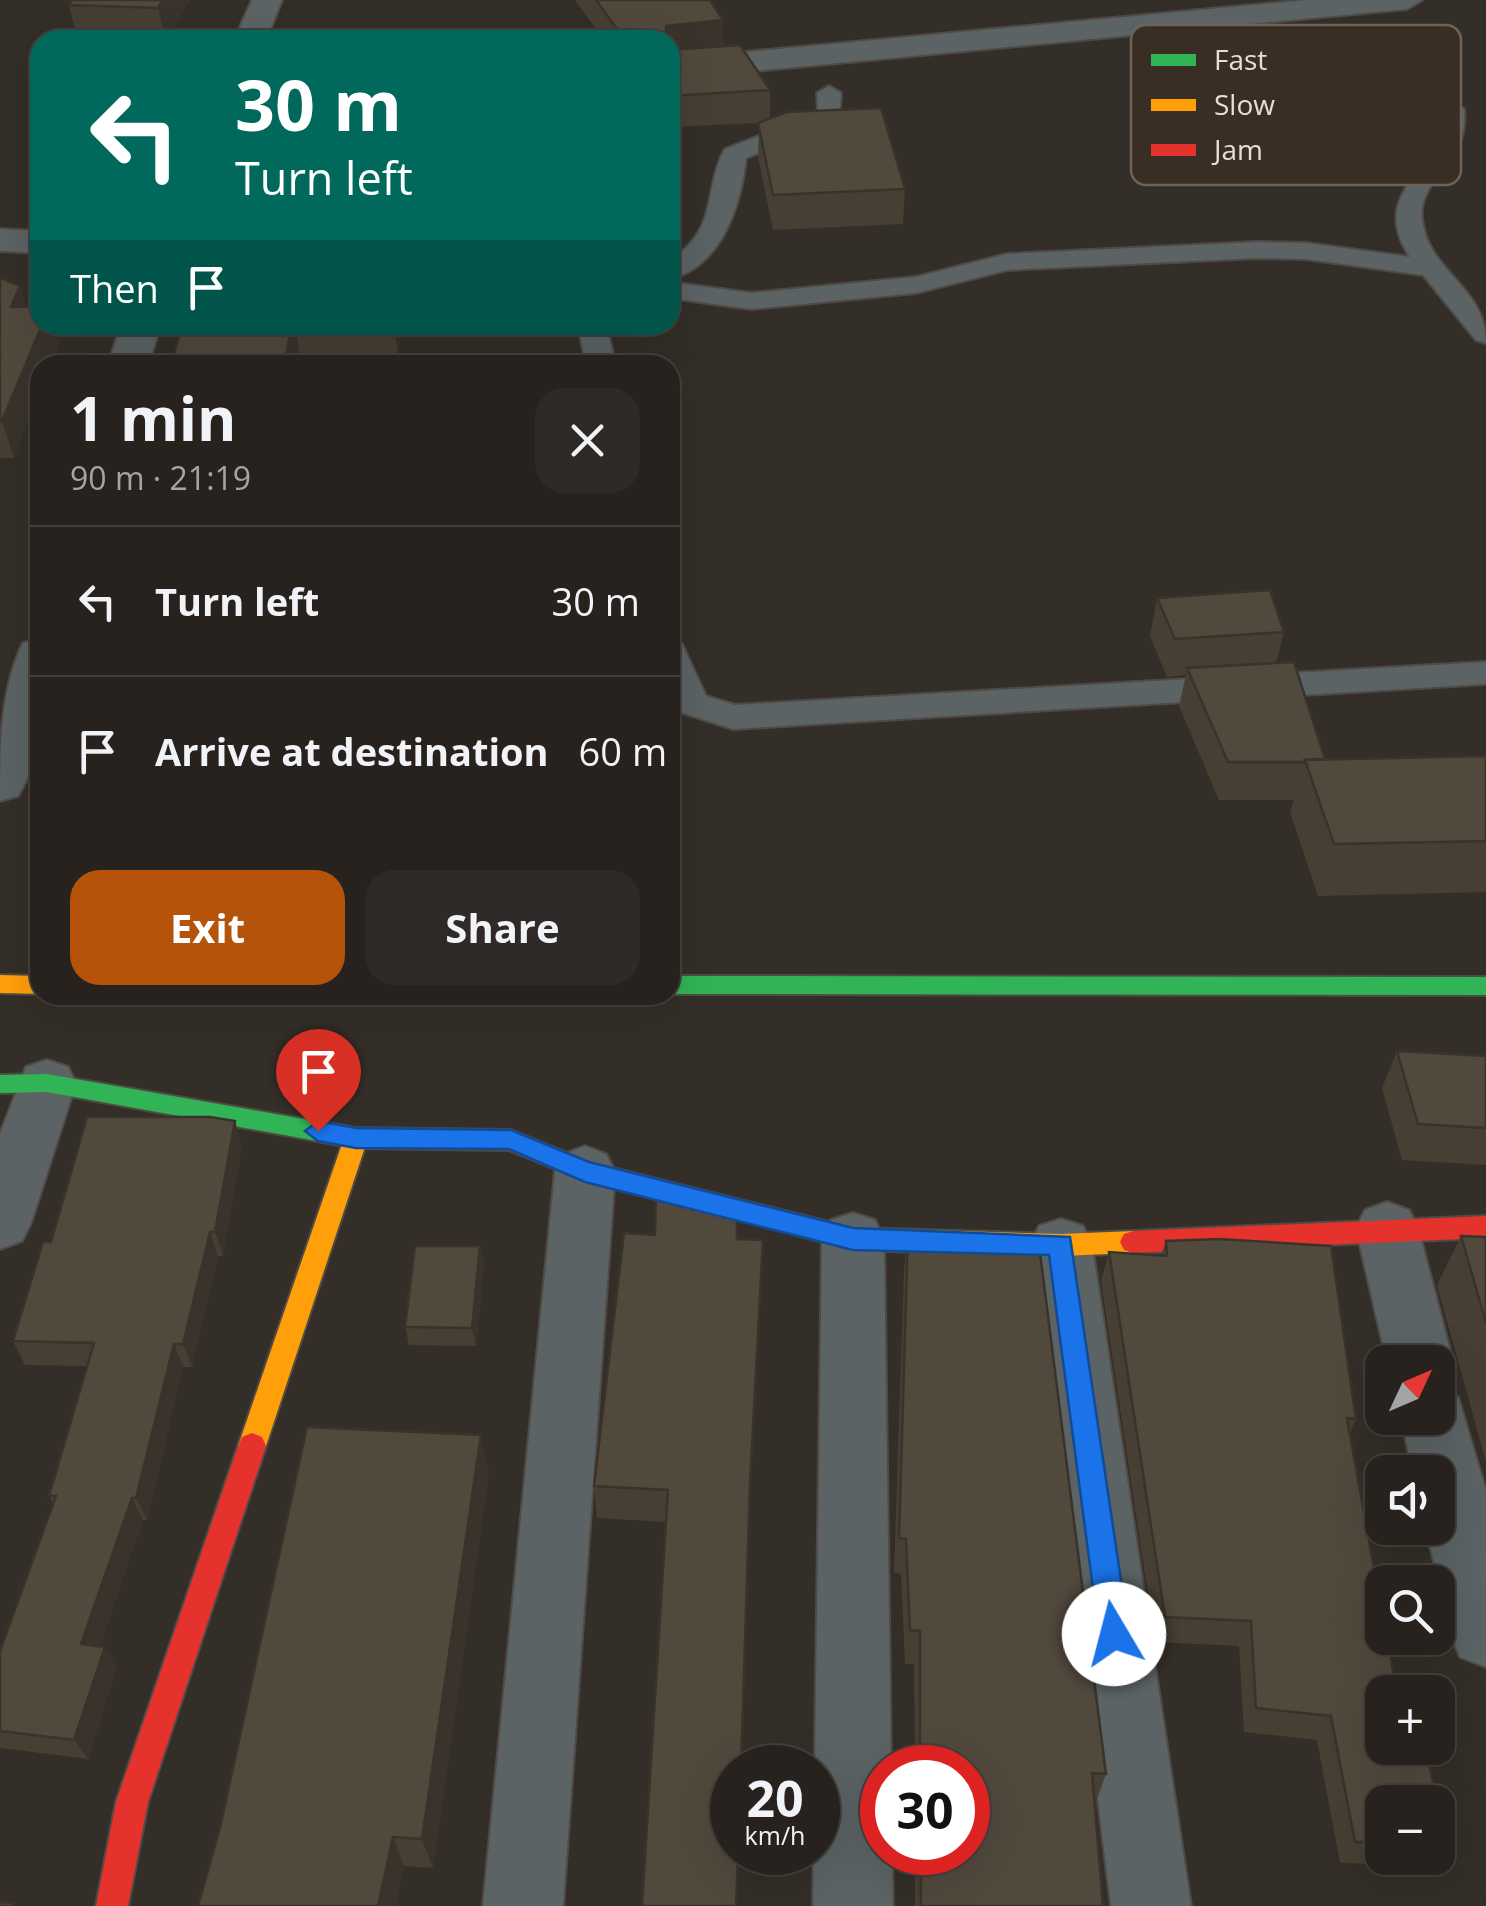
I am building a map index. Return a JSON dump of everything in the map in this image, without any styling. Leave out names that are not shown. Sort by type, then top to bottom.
[{"type":"street","points":[[254,30],[267,0]]},
{"type":"street","points":[[1140,25],[1407,0]]},
{"type":"street","points":[[680,68],[1131,26]]},
{"type":"street","points":[[0,240],[30,242]]},
{"type":"street","points":[[0,784],[30,686]]},
{"type":"street","points":[[0,984],[30,984]]},
{"type":"street","points":[[680,985],[1486,986]]},
{"type":"street","points":[[0,1223],[23,1084],[356,1138],[511,1140],[585,1172],[853,1239],[1061,1245],[1387,1228],[1486,1227]]},
{"type":"street","points":[[112,1906],[132,1802],[356,1138]]},
{"type":"street","points":[[523,1906],[585,1172]]},
{"type":"street","points":[[1387,1228],[1416,1345]]},
{"type":"street","points":[[853,1239],[853,1906]]},
{"type":"street","points":[[1061,1245],[1151,1906]]},
{"type":"street","points":[[1438,1435],[1486,1632]]},
{"type":"lane","points":[[680,265],[701,251],[732,185],[734,154],[830,117],[829,93]]},
{"type":"lane","points":[[1416,185],[1410,206],[1414,240],[1486,334]]},
{"type":"lane","points":[[680,291],[751,300],[916,285],[1006,262],[1257,250],[1306,251],[1436,269]]},
{"type":"lane","points":[[680,682],[693,704],[733,717],[1486,672]]},
{"type":"building","points":[[72,0],[163,0],[158,8],[69,5]]},
{"type":"building","points":[[596,0],[710,0],[723,20],[666,26],[666,30],[618,30]]},
{"type":"building","points":[[740,45],[770,90],[680,95],[680,49]]},
{"type":"building","points":[[881,108],[905,189],[773,195],[758,123],[787,112]]},
{"type":"building","points":[[0,278],[20,286],[11,307],[30,306],[30,335],[38,335],[0,421]]},
{"type":"building","points":[[179,335],[290,335],[286,355],[174,355]]},
{"type":"building","points":[[1270,590],[1284,632],[1175,639],[1157,598]]},
{"type":"building","points":[[1294,662],[1325,759],[1228,762],[1187,668]]},
{"type":"building","points":[[1486,756],[1486,841],[1334,844],[1305,760]]},
{"type":"building","points":[[1397,1051],[1486,1056],[1486,1128],[1418,1124]]},
{"type":"building","points":[[87,1117],[210,1117],[235,1121],[215,1232],[210,1232],[183,1344],[174,1344],[136,1498],[132,1498],[81,1644],[105,1647],[74,1740],[0,1731],[0,1651],[56,1496],[49,1496],[94,1343],[13,1341],[43,1242],[51,1242]]},
{"type":"building","points":[[656,1191],[686,1191],[737,1204],[737,1239],[763,1240],[742,1745],[710,1745],[710,1875],[737,1875],[736,1906],[642,1906],[668,1490],[594,1486],[624,1233],[655,1235]]},
{"type":"building","points":[[908,1231],[1038,1237],[1106,1774],[1092,1773],[1103,1906],[921,1906],[921,1875],[990,1875],[990,1745],[920,1745],[920,1631],[910,1630],[906,1539],[899,1538]]},
{"type":"building","points":[[1461,1236],[1486,1237],[1486,1323]]},
{"type":"building","points":[[1219,1239],[1331,1246],[1356,1419],[1347,1418],[1365,1518],[1365,1545],[1370,1545],[1374,1565],[1365,1565],[1365,1655],[1390,1655],[1394,1675],[1365,1675],[1365,1765],[1429,1765],[1434,1785],[1365,1785],[1365,1842],[1355,1842],[1331,1716],[1256,1708],[1251,1621],[1165,1617],[1109,1252],[1167,1256],[1166,1241]]},
{"type":"building","points":[[415,1246],[480,1246],[472,1328],[405,1327]]},
{"type":"building","points":[[307,1427],[481,1435],[422,1839],[393,1837],[378,1906],[198,1906],[220,1828]]},
{"type":"traffic: fast","points":[[680,985],[1486,986]]},
{"type":"traffic: fast","points":[[0,1084],[47,1083],[356,1138],[511,1140],[585,1171],[716,1204]]},
{"type":"traffic: slow","points":[[0,984],[30,985]]},
{"type":"traffic: slow","points":[[252,1446],[356,1138]]},
{"type":"traffic: slow","points":[[716,1204],[853,1239],[1061,1245],[1133,1242]]},
{"type":"traffic: jam","points":[[1133,1242],[1486,1227]]},
{"type":"traffic: jam","points":[[112,1906],[132,1802],[252,1446]]},
{"type":"route","points":[[318,1131],[356,1138],[511,1140],[585,1172],[853,1239],[1061,1245],[1114,1634]]}]
